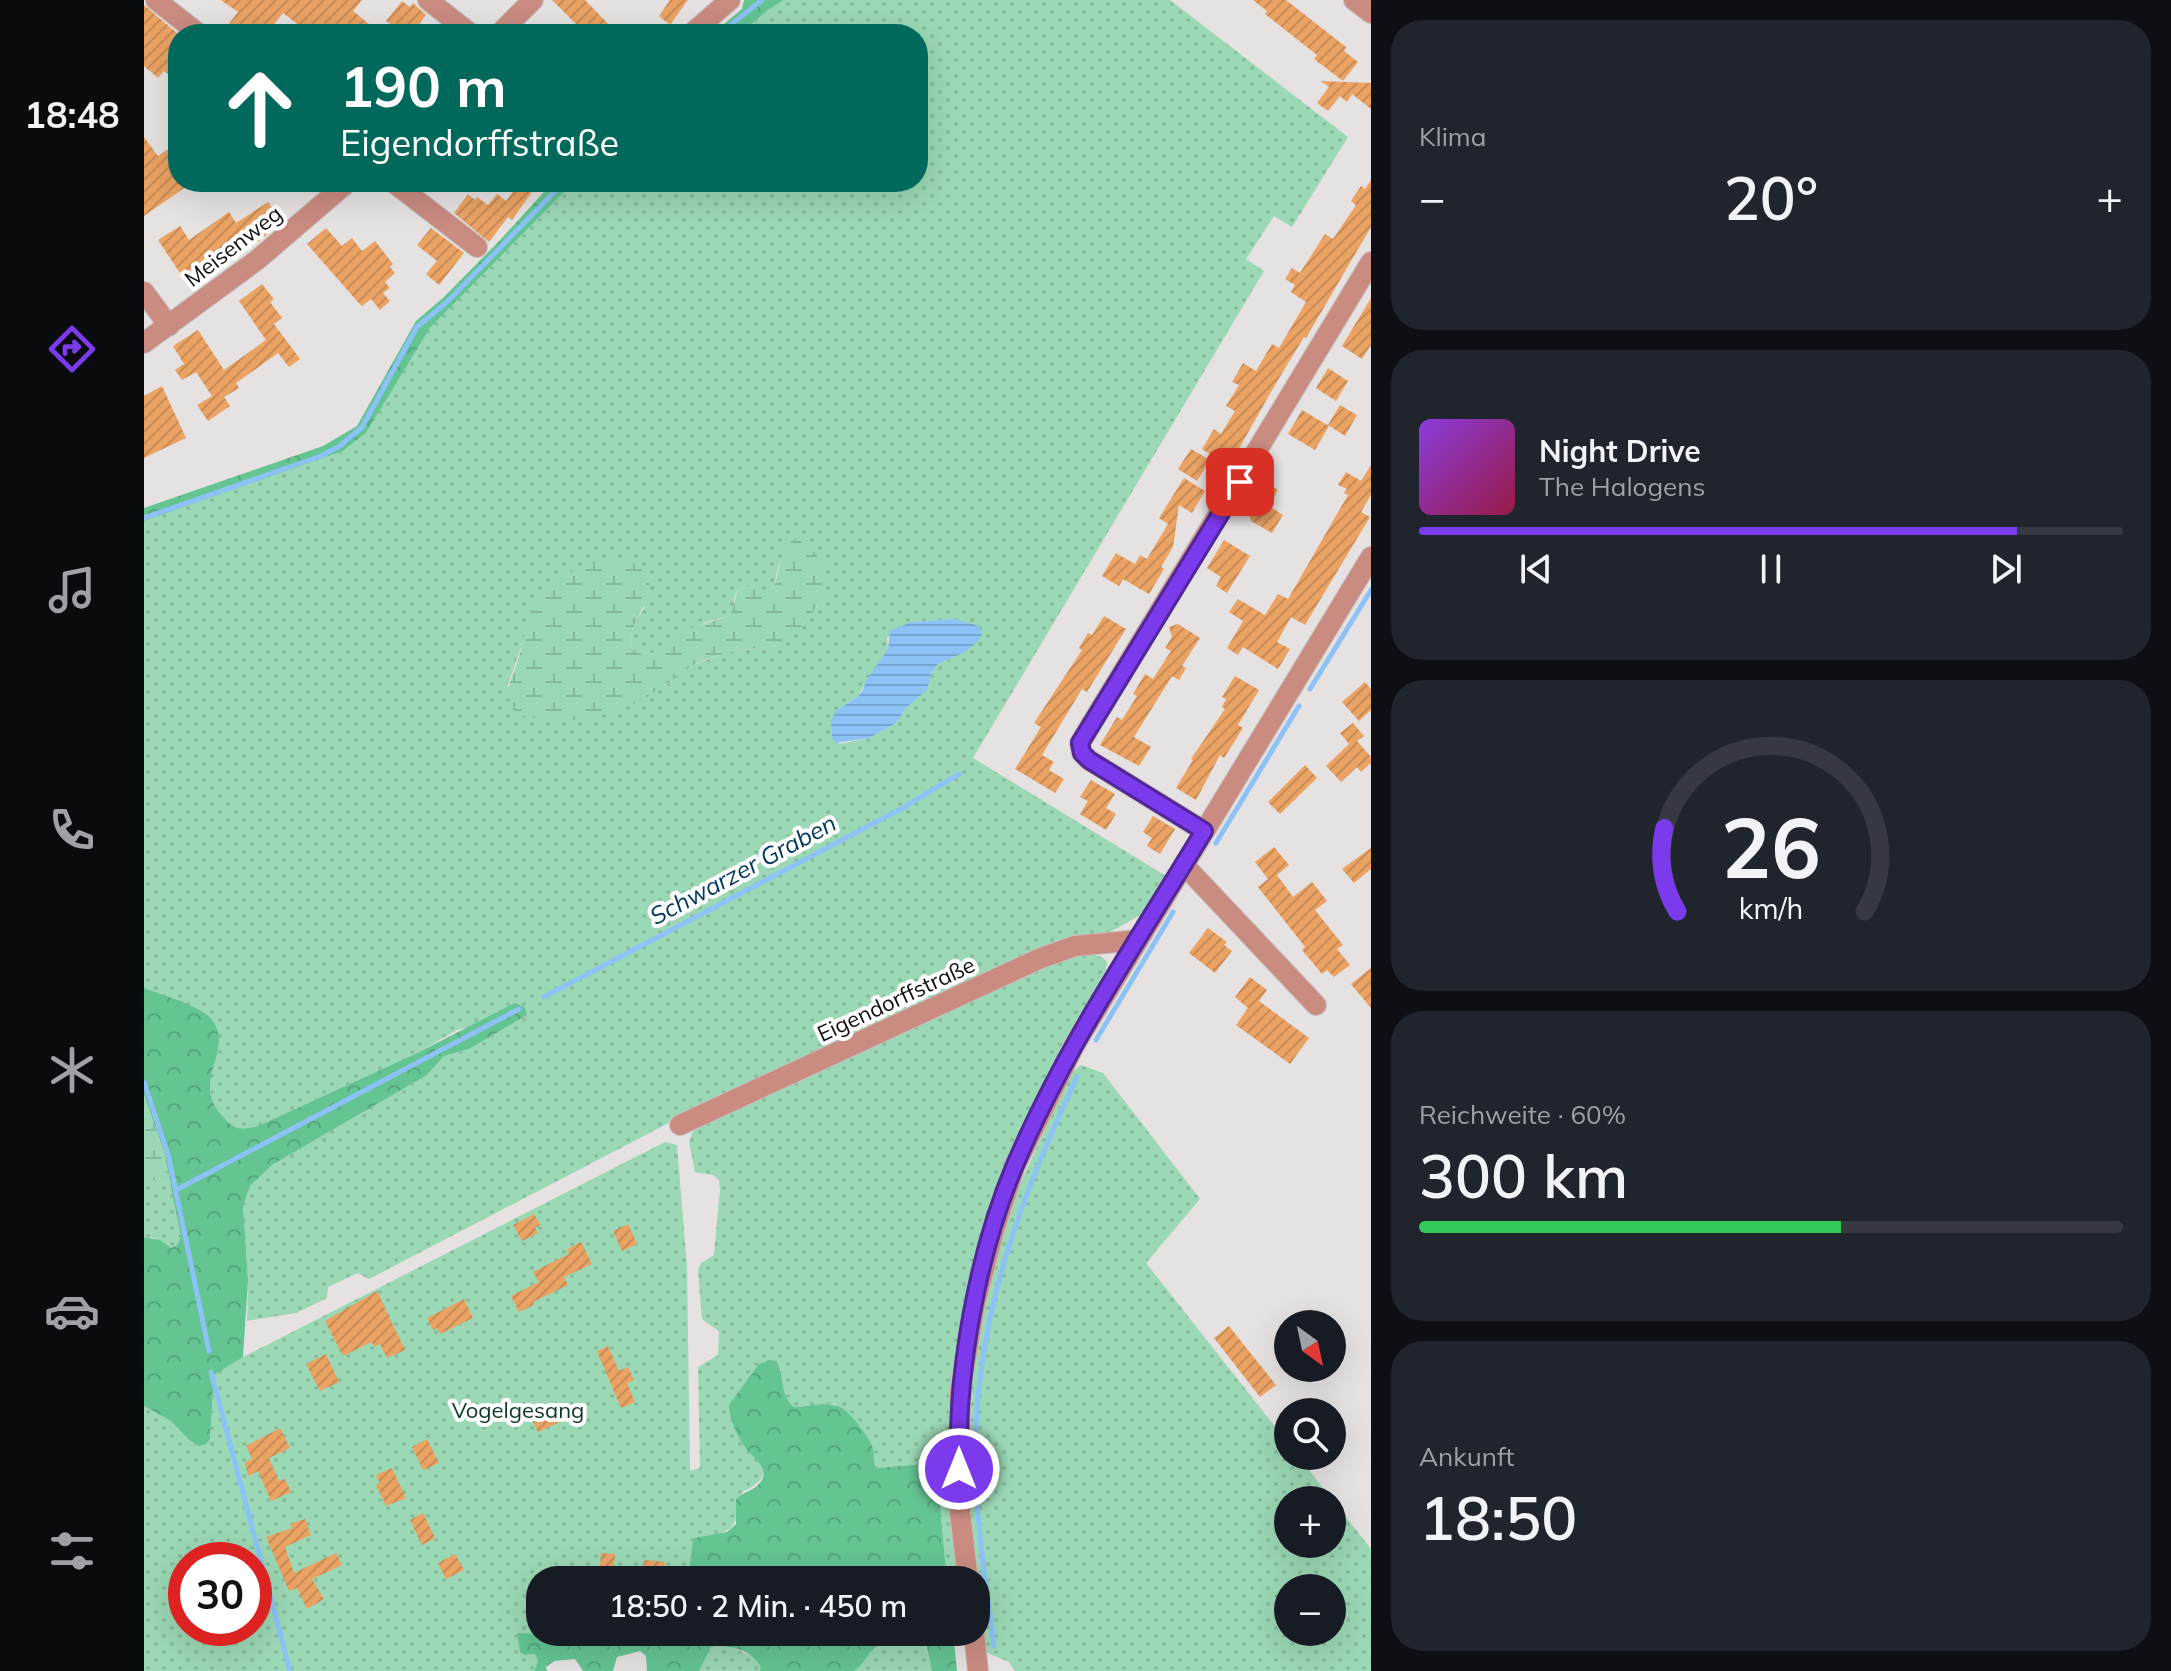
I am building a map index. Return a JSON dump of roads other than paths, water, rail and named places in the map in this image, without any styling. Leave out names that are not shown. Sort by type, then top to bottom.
[{"type":"street","points":[[156,0],[186,24]]},
{"type":"street","points":[[428,0],[458,24]]},
{"type":"street","points":[[509,24],[533,0]]},
{"type":"street","points":[[702,24],[730,0]]},
{"type":"street","points":[[1354,0],[1371,13]]},
{"type":"street","name":"Meisenweg","points":[[144,343],[257,260],[336,192]]},
{"type":"street","points":[[406,192],[477,247]]},
{"type":"street","points":[[1204,831],[1089,760],[1082,753],[1080,743],[1371,262]]},
{"type":"street","points":[[144,292],[169,326]]},
{"type":"street","points":[[966,1566],[960,1513],[960,1392],[975,1303],[1015,1166],[1064,1064],[1371,557]]},
{"type":"street","points":[[1184,865],[1316,1005]]},
{"type":"street","name":"Eigendorffstraße","points":[[680,1125],[1041,958],[1075,946],[1138,940]]},
{"type":"street","points":[[975,1646],[978,1671]]},
{"type":"water","points":[[954,619],[979,626],[982,635],[976,643],[963,653],[938,664],[931,673],[927,690],[907,707],[896,723],[869,738],[835,743],[831,721],[836,711],[863,690],[888,649],[890,631],[911,622]]},
{"type":"waterway","name":"Schwarzer Graben","points":[[732,24],[762,0]]},
{"type":"waterway","name":"Schwarzer Graben","points":[[144,518],[321,456],[340,446],[362,427],[417,327],[448,301],[554,192]]},
{"type":"waterway","points":[[1310,689],[1371,590]]},
{"type":"waterway","points":[[1216,843],[1299,706]]},
{"type":"waterway","name":"Schwarzer Graben","points":[[544,997],[901,809],[959,774]]},
{"type":"waterway","points":[[1096,1040],[1173,912]]},
{"type":"waterway","name":"Schwarzer Graben","points":[[176,1190],[519,1009]]},
{"type":"waterway","points":[[994,1646],[975,1476],[978,1402],[984,1353],[1005,1259],[1020,1214],[1077,1077]]},
{"type":"waterway","name":"Schwarzer Graben","points":[[144,1082],[168,1154],[209,1351]]},
{"type":"waterway","points":[[211,1372],[290,1671]]},
{"type":"park label","name":"Vogelgesang","points":[[518,1410]]}]
